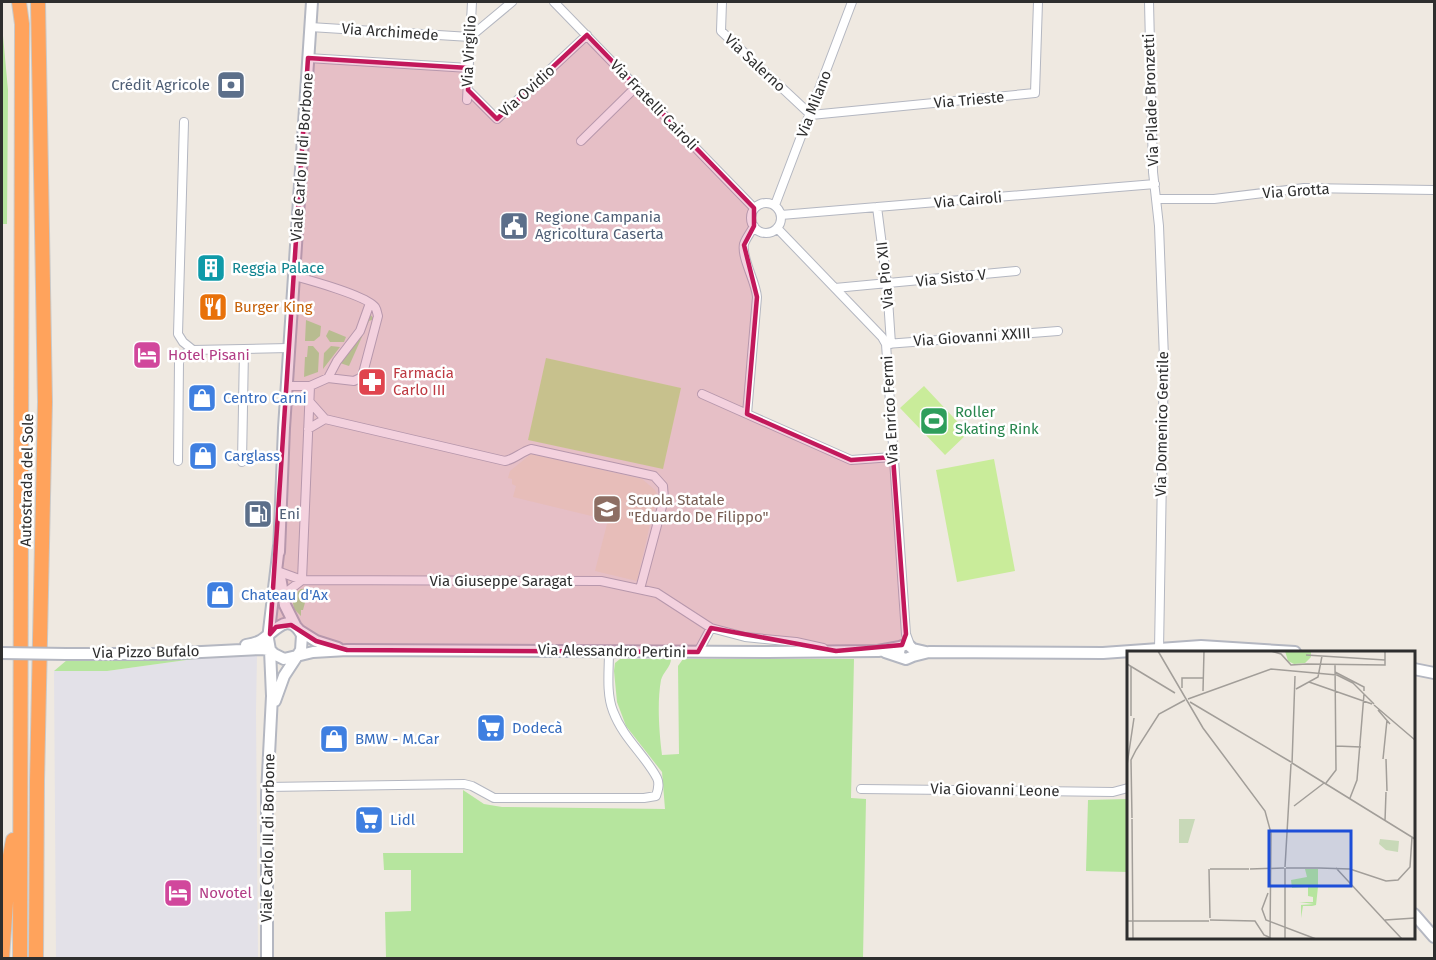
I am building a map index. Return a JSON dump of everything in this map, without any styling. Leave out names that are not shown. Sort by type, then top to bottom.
[{"type":"highway","name":"Autostrada del Sole","points":[[20,2],[22,24],[20,958]]},
{"type":"highway","name":"Autostrada del Sole","points":[[36,958],[45,402],[38,2]]},
{"type":"highway","points":[[2,958],[9,861],[20,808]]},
{"type":"street","name":"Viale Carlo III di Borbone","points":[[298,629],[280,590],[279,546],[312,2]]},
{"type":"street","name":"Via Virgilio","points":[[467,100],[472,2]]},
{"type":"street","points":[[470,37],[513,2]]},
{"type":"street","name":"Via Fratelli Cairoli","points":[[554,2],[754,208]]},
{"type":"street","name":"Via Salerno","points":[[722,2],[721,31],[811,115]]},
{"type":"street","name":"Via Milano","points":[[775,205],[852,2]]},
{"type":"street","name":"Via Trieste","points":[[811,115],[1035,93],[1038,2]]},
{"type":"street","name":"Via Pilade Bronzetti","points":[[1149,2],[1157,199]]},
{"type":"street","points":[[1149,17],[1155,2]]},
{"type":"street","name":"Via Archimede","points":[[310,27],[470,37]]},
{"type":"street","name":"Via Ovidio","points":[[468,90],[496,119],[587,35]]},
{"type":"street","points":[[308,58],[469,68]]},
{"type":"street","points":[[581,141],[637,86]]},
{"type":"street","points":[[184,122],[177,334],[193,350]]},
{"type":"street","name":"Via Cairoli","points":[[781,215],[1155,184]]},
{"type":"street","name":"Via Grotta","points":[[1157,199],[1214,199],[1304,188],[1434,190]]},
{"type":"street","name":"Via Domenico Gentile","points":[[1157,199],[1164,358],[1166,650]]},
{"type":"street","points":[[764,202],[775,205],[781,215],[781,222],[773,231],[762,232],[754,226],[751,217],[754,208],[764,202]]},
{"type":"street","name":"Via Pio XII","points":[[877,207],[887,284],[889,344]]},
{"type":"street","points":[[747,414],[757,297],[744,254],[744,245],[754,226]]},
{"type":"street","name":"Via Enrico Fermi","points":[[777,228],[889,344],[892,457],[906,647]]},
{"type":"street","name":"Via Sisto V","points":[[835,288],[1016,271]]},
{"type":"street","points":[[287,386],[310,386],[328,378],[354,381],[362,377],[378,316],[376,308],[370,303],[317,282],[294,276]]},
{"type":"street","points":[[328,378],[360,331],[370,303]]},
{"type":"street","name":"Via Giovanni XXIII","points":[[889,344],[1058,331]]},
{"type":"street","points":[[178,461],[179,362],[182,355],[193,350],[290,348]]},
{"type":"street","points":[[242,462],[244,349]]},
{"type":"street","points":[[285,605],[288,591],[302,580],[310,386]]},
{"type":"street","points":[[702,394],[851,460],[892,457]]},
{"type":"street","points":[[309,401],[326,418],[505,461],[512,460],[520,453],[531,449],[654,476],[663,486],[664,499],[640,589]]},
{"type":"street","points":[[308,429],[326,418]]},
{"type":"street","name":"Viale Carlo III di Borbone","points":[[270,634],[273,584],[279,546]]},
{"type":"street","name":"Via Giuseppe Saragat","points":[[280,572],[302,580],[601,581],[657,593],[711,628],[745,637],[796,642],[836,651]]},
{"type":"street","points":[[281,624],[291,625],[298,629],[303,640],[298,654],[284,659],[270,650],[268,639],[272,630],[281,624]]},
{"type":"street","points":[[698,652],[711,628]]},
{"type":"street","name":"Via Alessandro Pertini","points":[[298,629],[318,642],[347,650]]},
{"type":"street","name":"Via Pizzo Bufalo","points":[[226,650],[252,644],[270,634]]},
{"type":"street","name":"Via Alessandro Pertini","points":[[1145,651],[1201,646],[1279,651]]},
{"type":"street","name":"Via Alessandro Pertini","points":[[298,654],[347,650],[878,651],[906,647],[929,652],[1127,652]]},
{"type":"street","name":"Viale Carlo III di Borbone","points":[[267,958],[267,787],[272,696],[270,650]]},
{"type":"street","name":"Via Pizzo Bufalo","points":[[2,653],[162,654],[270,650]]},
{"type":"street","points":[[267,787],[464,784],[494,798],[644,798],[656,796],[659,789],[658,779],[624,734],[612,709],[609,694],[609,651]]},
{"type":"street","name":"Viale Carlo III di Borbone","points":[[270,718],[284,676],[298,654]]},
{"type":"street","points":[[1415,669],[1434,673]]},
{"type":"street","name":"Via Giovanni Leone","points":[[861,789],[1113,792],[1127,788]]},
{"type":"street","points":[[1415,916],[1434,937]]},
{"type":"highlighted area","points":[[587,35],[754,208],[754,226],[744,245],[757,297],[747,414],[851,460],[893,457],[906,634],[902,645],[836,651],[711,628],[698,652],[347,650],[316,641],[291,625],[276,627],[270,634],[308,58],[469,68],[468,90],[497,119]]},
{"type":"shaded area","name":"Scuola Statale \"Eduardo De Filippo\"","points":[[531,454],[642,479],[655,490],[657,494],[637,581],[595,571],[608,520],[513,497],[516,486],[512,484],[512,479],[508,478],[510,471]]},
{"type":"shaded area","points":[[257,655],[258,958],[56,958],[54,671],[107,671],[208,657]]},
{"type":"green space","points":[[2,25],[8,90],[7,224],[2,224]]},
{"type":"green space","points":[[370,314],[374,319],[369,321],[349,366],[340,363],[362,332]]},
{"type":"green space","points":[[306,320],[321,326],[320,336],[314,341],[305,341]]},
{"type":"green space","points":[[329,330],[346,337],[344,342],[330,342],[326,336]]},
{"type":"green space","points":[[308,346],[313,346],[319,353],[318,372],[304,377],[305,357],[307,357]]},
{"type":"green space","points":[[331,346],[340,347],[323,369],[324,353]]},
{"type":"green space","points":[[546,358],[681,388],[663,469],[528,440]]},
{"type":"green space","name":"Roller Skating Rink","points":[[924,386],[968,433],[945,455],[900,408]]},
{"type":"green space","points":[[994,459],[1015,571],[957,582],[936,470]]},
{"type":"green space","points":[[316,588],[307,595],[301,616],[294,609],[292,597],[301,589]]},
{"type":"green space","points":[[208,657],[107,671],[54,671],[67,660]]},
{"type":"green space","points":[[620,659],[671,659],[662,677],[660,689],[659,717],[662,755],[679,754],[678,666],[683,659],[854,659],[851,798],[866,799],[863,958],[386,958],[385,912],[411,911],[411,870],[384,870],[383,853],[463,853],[463,790],[484,804],[502,807],[665,809],[662,772],[626,726],[617,702],[614,671],[615,663]]},
{"type":"green space","points":[[1127,799],[1127,872],[1086,871],[1088,800]]},
{"type":"place","name":"Crédit Agricole","points":[[231,85]]},
{"type":"place","name":"Regione Campania Agricoltura Caserta","points":[[514,226]]},
{"type":"place","name":"Reggia Palace","points":[[211,268]]},
{"type":"place","name":"Burger King","points":[[213,307]]},
{"type":"place","name":"Hotel Pisani","points":[[147,355]]},
{"type":"place","name":"Farmacia Carlo III","points":[[372,382]]},
{"type":"place","name":"Centro Carni","points":[[202,398]]},
{"type":"place","name":"Roller Skating Rink","points":[[934,421]]},
{"type":"place","name":"Carglass","points":[[203,456]]},
{"type":"place","name":"Scuola Statale \"Eduardo De Filippo\"","points":[[607,509]]},
{"type":"place","name":"Eni","points":[[258,514]]},
{"type":"place","name":"Chateau d'Ax","points":[[220,595]]},
{"type":"place","name":"Dodecà","points":[[491,728]]},
{"type":"place","name":"BMW - M.Car","points":[[334,739]]},
{"type":"place","name":"Lidl","points":[[369,820]]},
{"type":"place","name":"Novotel","points":[[178,893]]}]
